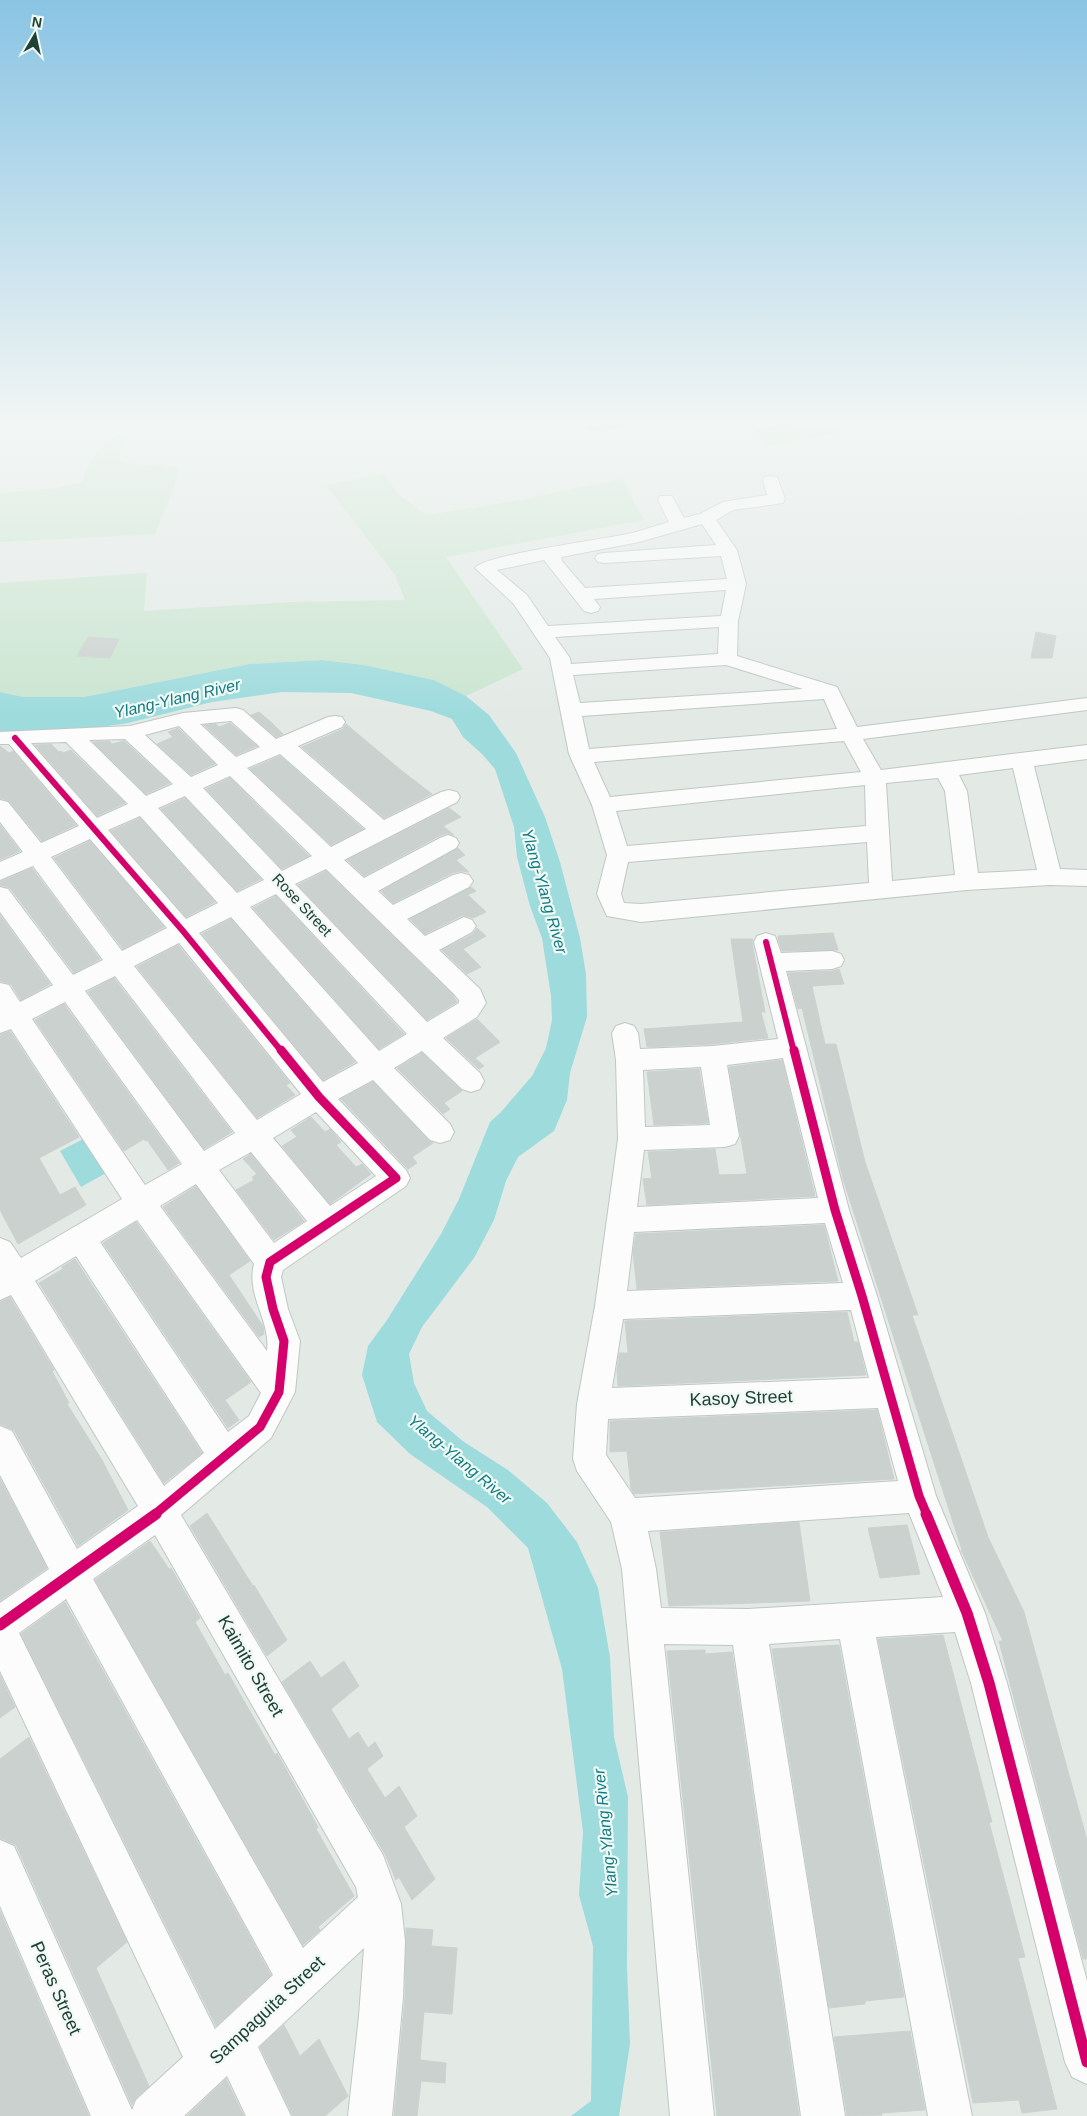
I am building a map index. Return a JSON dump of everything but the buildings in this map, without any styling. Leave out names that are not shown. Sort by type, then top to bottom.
[{"type":"street","points":[[676,518],[679,524]]},
{"type":"street","points":[[552,558],[638,538],[679,524],[706,518],[728,550],[737,584],[729,621],[727,659]]},
{"type":"street","points":[[728,550],[552,558],[500,563],[484,568],[520,599],[560,658],[581,756],[602,805],[618,855],[609,894],[616,910],[642,912],[966,882],[1050,877],[1087,878]]},
{"type":"street","points":[[552,558],[609,629]]},
{"type":"street","points":[[581,594],[737,584]]},
{"type":"street","points":[[542,632],[729,621]]},
{"type":"street","points":[[563,670],[727,659],[830,691],[850,734],[875,777],[881,890]]},
{"type":"street","points":[[571,710],[831,694]]},
{"type":"street","points":[[581,756],[850,734],[1087,704]]},
{"type":"street","points":[[8,738],[130,732],[183,719],[236,714],[270,745],[276,746],[382,831]]},
{"type":"street","points":[[5,1272],[81,1239],[319,1097],[425,1037],[468,1010],[473,1003],[470,983],[422,948],[183,719]]},
{"type":"street","points":[[0,872],[276,746],[335,722]]},
{"type":"street","name":"Rose Street","points":[[130,732],[188,786],[281,882],[425,1037],[471,1081]]},
{"type":"street","points":[[70,734],[143,806],[234,905],[376,1066],[440,1132]]},
{"type":"street","points":[[0,1625],[160,1511],[260,1427],[280,1392],[284,1341],[273,1308],[266,1277],[270,1262],[396,1178],[319,1097],[183,931],[93,828],[8,738]]},
{"type":"street","points":[[602,805],[945,770],[1087,752]]},
{"type":"street","points":[[1022,760],[1050,877]]},
{"type":"street","points":[[945,770],[956,791],[966,882]]},
{"type":"street","points":[[8,1019],[449,797]]},
{"type":"street","points":[[0,807],[39,855],[118,964],[254,1137],[327,1224]]},
{"type":"street","points":[[618,855],[878,834]]},
{"type":"street","points":[[361,890],[448,843]]},
{"type":"street","points":[[390,917],[461,881]]},
{"type":"street","points":[[0,895],[270,1262]]},
{"type":"street","points":[[422,948],[464,926]]},
{"type":"street","points":[[832,960],[769,952],[835,1210],[862,1296],[919,1496],[967,1612],[989,1683],[1087,2062]]},
{"type":"street","points":[[0,992],[8,1019],[280,1392]]},
{"type":"street","points":[[692,2116],[640,1569],[627,1515],[589,1459],[593,1404],[610,1306],[632,1139],[627,1046],[713,1056],[794,1047]]},
{"type":"street","points":[[632,1139],[725,1136],[713,1056]]},
{"type":"street","points":[[622,1220],[835,1210]]},
{"type":"street","points":[[81,1239],[225,1456]]},
{"type":"street","name":"Kaimito Street","points":[[5,1272],[160,1511],[369,1869],[376,1885],[381,1904],[385,1948],[370,2116]]},
{"type":"street","points":[[610,1306],[862,1296]]},
{"type":"street","name":"Kasoy Street","points":[[593,1404],[889,1392]]},
{"type":"street","points":[[0,1442],[71,1574],[299,1981]]},
{"type":"street","points":[[627,1515],[919,1496]]},
{"type":"street","points":[[646,1626],[748,1627],[967,1612]]},
{"type":"street","points":[[855,1621],[950,2116]]},
{"type":"street","points":[[748,1627],[823,2116]]},
{"type":"street","points":[[0,1632],[220,2053],[269,2116]]},
{"type":"street","name":"Peras Street","points":[[0,1860],[113,2116]]},
{"type":"street","name":"Sampaguita Street","points":[[152,2116],[381,1904]]},
{"type":"green space","points":[[0,518],[162,518],[155,534],[0,542]]},
{"type":"green space","points":[[351,518],[643,518],[644,520],[446,557],[523,669],[466,696],[434,680],[364,665],[322,660],[248,664],[84,697],[23,697],[0,692],[0,583],[147,573],[144,611],[294,602],[405,600],[395,575]]},
{"type":"water","name":"Ylang-Ylang River","points":[[322,660],[364,665],[434,680],[466,696],[489,715],[516,753],[545,817],[560,862],[580,938],[586,974],[587,1017],[570,1073],[567,1100],[554,1131],[518,1157],[506,1181],[494,1220],[474,1258],[422,1327],[409,1354],[414,1383],[427,1411],[464,1442],[508,1470],[547,1503],[577,1542],[598,1588],[610,1657],[614,1737],[628,1797],[627,1967],[630,2044],[619,2116],[571,2116],[591,2101],[593,1946],[579,1895],[583,1832],[562,1669],[528,1548],[487,1507],[410,1454],[377,1422],[362,1375],[368,1346],[387,1320],[441,1234],[459,1199],[490,1122],[532,1076],[546,1048],[552,1020],[551,996],[542,938],[530,906],[517,857],[514,827],[495,769],[463,737],[452,719],[431,711],[351,693],[282,692],[212,702],[128,723],[87,729],[0,735],[0,692],[23,697],[84,697],[249,664]]},
{"type":"water","points":[[85,1138],[106,1173],[81,1187],[60,1151]]},
{"type":"cycle path","points":[[0,1625],[160,1511],[260,1427],[279,1392],[284,1341],[273,1309],[266,1277],[270,1262],[396,1178],[319,1097],[183,931],[15,738]]},
{"type":"cycle path","points":[[766,942],[835,1210],[862,1296],[919,1496],[967,1613],[989,1683],[1087,2062]]}]
